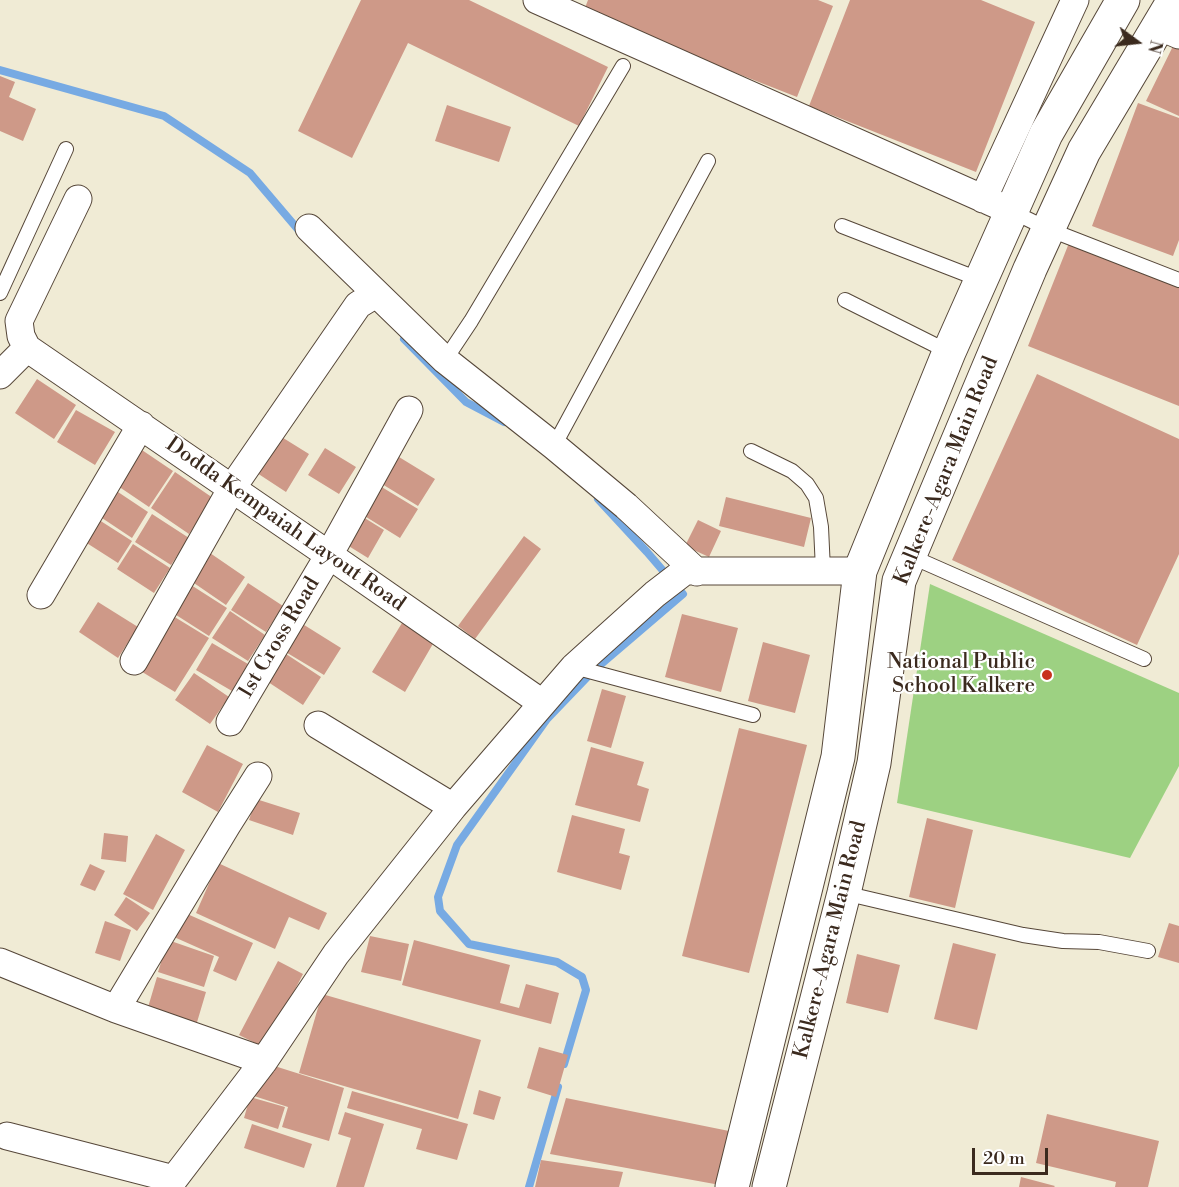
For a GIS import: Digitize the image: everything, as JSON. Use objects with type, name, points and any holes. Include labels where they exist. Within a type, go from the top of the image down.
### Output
[{"type":"street","points":[[537,0],[997,205],[1075,0]]},
{"type":"street","name":"Kalkere-Agara Main Road","points":[[732,1187],[838,757],[860,571],[949,352],[981,280],[997,205],[1046,134],[1111,4]]},
{"type":"street","name":"Kalkere-Agara Main Road","points":[[770,1187],[844,893],[874,763],[904,568],[1048,229],[1084,151],[1170,20]]},
{"type":"street","points":[[0,375],[27,348],[21,336],[19,321],[78,199]]},
{"type":"street","points":[[309,228],[368,298],[626,506],[683,576]]},
{"type":"street","points":[[134,661],[232,488],[368,298]]},
{"type":"street","name":"Dodda Kempaiah Layout Road","points":[[27,348],[542,703]]},
{"type":"street","name":"1st Cross Road","points":[[230,722],[329,555],[409,410]]},
{"type":"street","points":[[41,595],[141,425]]},
{"type":"street","points":[[7,1136],[169,1183],[264,1061],[336,954],[453,807],[542,703],[683,576],[904,568]]},
{"type":"street","points":[[318,725],[453,807]]},
{"type":"street","points":[[116,1009],[226,825],[258,776]]},
{"type":"street","points":[[0,962],[116,1009],[264,1061]]},
{"type":"lane","points":[[445,360],[471,321],[622,66]]},
{"type":"lane","points":[[0,293],[66,149]]},
{"type":"lane","points":[[554,446],[708,161]]},
{"type":"lane","points":[[997,205],[1048,229],[1179,280]]},
{"type":"lane","points":[[842,226],[981,280]]},
{"type":"lane","points":[[845,300],[949,352]]},
{"type":"lane","points":[[751,452],[792,471],[807,484],[816,498],[821,526],[823,570]]},
{"type":"lane","points":[[904,568],[1144,658]]},
{"type":"lane","points":[[580,668],[753,715]]},
{"type":"lane","points":[[844,893],[1023,935],[1063,941],[1099,942],[1148,951]]},
{"type":"green space","points":[[930,584],[1179,693],[1179,766],[1130,858],[897,803]]},
{"type":"building","points":[[361,0],[469,0],[608,67],[579,126],[408,43],[352,158],[298,131]]},
{"type":"building","points":[[588,0],[818,0],[833,6],[797,97],[583,13]]},
{"type":"building","points":[[850,0],[981,0],[1035,22],[976,172],[809,106]]},
{"type":"building","points":[[1175,42],[1179,44],[1179,116],[1146,101]]},
{"type":"building","points":[[0,76],[15,82],[9,97],[36,109],[23,141],[0,131]]},
{"type":"building","points":[[1138,103],[1179,118],[1179,240],[1173,256],[1092,226]]},
{"type":"building","points":[[447,105],[511,127],[499,162],[435,141]]},
{"type":"building","points":[[1069,243],[1179,287],[1179,406],[1028,346]]},
{"type":"building","points":[[1037,374],[1179,439],[1179,554],[1137,645],[952,560]]},
{"type":"building","points":[[37,379],[76,405],[54,439],[15,413]]},
{"type":"building","points":[[76,410],[115,432],[95,465],[57,442]]},
{"type":"building","points":[[280,436],[309,454],[286,492],[257,473]]},
{"type":"building","points":[[136,446],[173,471],[149,507],[112,482]]},
{"type":"building","points":[[325,448],[356,467],[339,494],[308,475]]},
{"type":"building","points":[[399,457],[435,479],[418,506],[382,484]]},
{"type":"building","points":[[175,472],[213,498],[189,534],[151,508]]},
{"type":"building","points":[[380,486],[418,509],[400,538],[363,515]]},
{"type":"building","points":[[112,488],[148,512],[132,538],[96,514]]},
{"type":"building","points":[[726,497],[811,518],[804,547],[719,526]]},
{"type":"building","points":[[152,514],[189,538],[171,565],[135,542]]},
{"type":"building","points":[[363,517],[384,530],[368,558],[347,545]]},
{"type":"building","points":[[96,518],[132,541],[118,563],[82,540]]},
{"type":"building","points":[[698,520],[721,531],[709,557],[685,546]]},
{"type":"building","points":[[524,536],[541,549],[475,639],[458,626]]},
{"type":"building","points":[[133,544],[170,568],[154,593],[117,569]]},
{"type":"building","points":[[210,553],[245,577],[226,605],[191,581]]},
{"type":"building","points":[[248,583],[283,606],[266,632],[231,610]]},
{"type":"building","points":[[191,585],[227,608],[209,636],[173,613]]},
{"type":"building","points":[[98,602],[138,627],[118,658],[79,632]]},
{"type":"building","points":[[230,611],[265,635],[248,661],[212,638]]},
{"type":"building","points":[[682,614],[738,628],[721,692],[665,677]]},
{"type":"building","points":[[173,616],[209,638],[175,692],[139,670]]},
{"type":"building","points":[[301,623],[341,648],[324,675],[284,651]]},
{"type":"building","points":[[402,623],[434,642],[405,692],[372,672]]},
{"type":"building","points":[[763,642],[810,655],[795,713],[748,701]]},
{"type":"building","points":[[212,643],[248,664],[232,691],[196,670]]},
{"type":"building","points":[[283,652],[321,677],[303,705],[265,680]]},
{"type":"building","points":[[194,673],[229,697],[210,724],[175,700]]},
{"type":"building","points":[[602,689],[626,696],[611,748],[587,741]]},
{"type":"building","points":[[739,728],[807,745],[749,973],[682,956]]},
{"type":"building","points":[[207,745],[243,764],[218,812],[182,792]]},
{"type":"building","points":[[591,747],[644,762],[637,785],[649,789],[640,822],[575,805]]},
{"type":"building","points":[[256,799],[300,813],[293,835],[249,820]]},
{"type":"building","points":[[572,815],[625,829],[619,853],[630,856],[621,890],[557,872]]},
{"type":"building","points":[[927,818],[973,830],[955,908],[909,897]]},
{"type":"building","points":[[104,833],[128,836],[126,862],[101,859]]},
{"type":"building","points":[[156,834],[185,850],[153,910],[123,894]]},
{"type":"building","points":[[218,863],[327,913],[319,930],[289,917],[275,949],[196,913]]},
{"type":"building","points":[[90,864],[105,871],[95,891],[80,885]]},
{"type":"building","points":[[126,897],[150,913],[137,931],[114,915]]},
{"type":"building","points":[[185,913],[253,943],[236,981],[213,971],[219,957],[174,937]]},
{"type":"building","points":[[105,921],[131,930],[120,961],[95,953]]},
{"type":"building","points":[[1169,923],[1179,926],[1179,963],[1158,957]]},
{"type":"building","points":[[370,936],[409,944],[401,981],[361,972]]},
{"type":"building","points":[[168,940],[214,956],[204,987],[158,972]]},
{"type":"building","points":[[414,940],[510,965],[500,1003],[519,1008],[526,984],[559,993],[551,1024],[402,985]]},
{"type":"building","points":[[953,943],[996,954],[977,1030],[934,1019]]},
{"type":"building","points":[[857,954],[900,965],[888,1013],[846,1003]]},
{"type":"building","points":[[278,961],[303,974],[265,1048],[239,1035]]},
{"type":"building","points":[[157,977],[206,992],[195,1029],[146,1014]]},
{"type":"building","points":[[322,994],[481,1040],[458,1119],[299,1073]]},
{"type":"building","points":[[539,1047],[568,1055],[556,1097],[527,1088]]},
{"type":"building","points":[[265,1063],[344,1088],[329,1141],[282,1127],[288,1107],[254,1096]]},
{"type":"building","points":[[479,1090],[501,1097],[494,1120],[473,1114]]},
{"type":"building","points":[[352,1091],[468,1124],[457,1160],[416,1149],[422,1129],[347,1108]]},
{"type":"building","points":[[250,1097],[285,1107],[278,1129],[244,1118]]},
{"type":"building","points":[[566,1098],[734,1132],[720,1185],[550,1154]]},
{"type":"building","points":[[345,1112],[384,1124],[364,1187],[336,1187],[351,1138],[338,1134]]},
{"type":"building","points":[[1047,1114],[1159,1141],[1148,1187],[1115,1187],[1116,1182],[1036,1163]]},
{"type":"building","points":[[252,1124],[312,1144],[304,1168],[244,1148]]},
{"type":"building","points":[[541,1160],[623,1172],[619,1187],[535,1187]]},
{"type":"building","points":[[1021,1177],[1055,1186],[1019,1187]]},
{"type":"waterway","points":[[0,70],[164,116],[250,173],[301,233]]},
{"type":"waterway","points":[[404,339],[466,402],[504,422]]},
{"type":"waterway","points":[[564,1064],[586,990],[582,977],[557,962],[469,944],[440,911],[438,897],[457,845],[547,719],[593,671],[683,594],[598,499]]},
{"type":"waterway","points":[[529,1187],[558,1087]]},
{"type":"place","name":"National Public School Kalkere","points":[[1047,675]]}]
